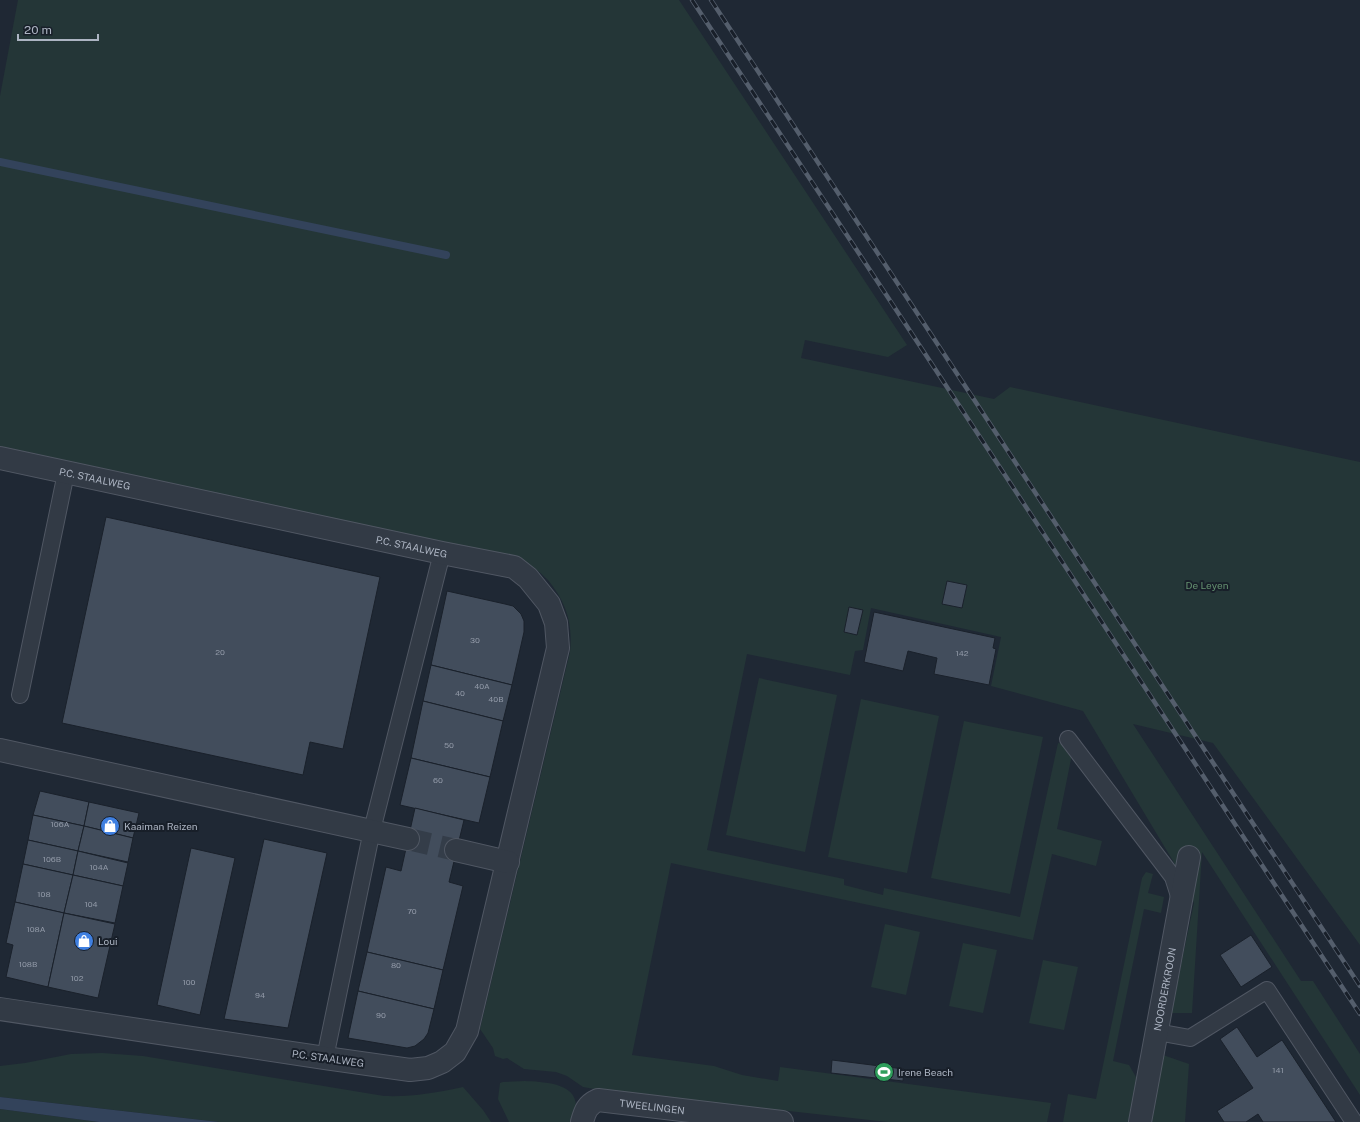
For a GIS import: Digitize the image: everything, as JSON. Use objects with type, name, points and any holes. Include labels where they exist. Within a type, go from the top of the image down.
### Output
[{"type":"street","name":"P.C. STAALWEG","points":[[0,458],[442,553],[514,567],[528,578],[549,604],[556,623],[558,648],[467,1031],[455,1052],[442,1062],[428,1068],[410,1070],[0,1009]]},
{"type":"street","points":[[0,750],[408,838]]},
{"type":"street","points":[[456,850],[508,862]]},
{"type":"street","name":"NOORDERKROON","points":[[1140,1122],[1189,857]]},
{"type":"street","name":"TWEELINGEN","points":[[582,1122],[585,1111],[591,1103],[598,1100],[782,1122]]},
{"type":"lane","points":[[20,695],[66,473]]},
{"type":"lane","points":[[325,1058],[372,830],[442,553]]},
{"type":"lane","points":[[1068,739],[1173,877],[1181,900]]},
{"type":"lane","points":[[1156,1032],[1190,1038],[1267,990],[1354,1122]]},
{"type":"green space","name":"De Leyen","points":[[18,0],[679,0],[907,345],[888,357],[805,340],[801,358],[994,399],[1010,387],[1360,462],[1360,945],[1213,743],[1133,724],[1301,981],[1313,981],[1360,1054],[1360,1095],[1202,852],[1192,1013],[1171,1013],[1194,903],[1173,861],[1083,711],[991,686],[1001,637],[871,608],[863,650],[855,651],[850,675],[747,654],[707,850],[844,879],[844,885],[883,895],[884,888],[1020,917],[1058,743],[1070,745],[1073,749],[1057,829],[1102,841],[1096,866],[1052,854],[1033,940],[671,863],[632,1055],[714,1066],[742,1075],[778,1081],[780,1067],[1051,1103],[1047,1122],[888,1122],[600,1090],[583,1087],[567,1076],[556,1072],[524,1069],[507,1058],[503,1059],[495,1056],[493,1048],[480,1029],[570,652],[571,641],[569,622],[564,605],[554,588],[543,575],[523,561],[512,557],[0,446],[0,96]]},
{"type":"green space","points":[[759,678],[837,695],[805,852],[726,835]]},
{"type":"green space","points":[[861,699],[939,716],[907,873],[828,857]]},
{"type":"green space","points":[[964,721],[1043,737],[1010,894],[931,878]]},
{"type":"green space","points":[[1146,872],[1153,874],[1148,893],[1164,897],[1161,913],[1144,909],[1113,1061],[1129,1065],[1140,1084],[1133,1122],[1063,1122],[1068,1094],[1096,1099],[1142,878]]},
{"type":"green space","points":[[885,924],[920,932],[906,995],[871,987]]},
{"type":"green space","points":[[963,943],[997,950],[983,1013],[949,1006]]},
{"type":"green space","points":[[1043,960],[1078,967],[1064,1030],[1029,1023]]},
{"type":"green space","points":[[102,1053],[143,1056],[384,1096],[424,1094],[463,1087],[483,1110],[491,1122],[219,1122],[0,1097],[0,1066],[25,1063],[71,1054]]},
{"type":"green space","points":[[1163,1055],[1189,1064],[1185,1122],[1150,1122]]},
{"type":"green space","points":[[525,1081],[557,1085],[565,1088],[571,1093],[575,1099],[576,1107],[572,1122],[509,1122],[498,1099],[500,1083]]},
{"type":"green space","points":[[0,1109],[99,1122],[0,1122]]},
{"type":"water","points":[[0,1097],[219,1122],[99,1122],[0,1109]]},
{"type":"building","points":[[106,517],[380,577],[343,749],[310,742],[303,775],[62,723]]},
{"type":"building","points":[[947,581],[967,585],[962,608],[942,604]]},
{"type":"building","points":[[447,591],[513,606],[521,614],[524,621],[524,632],[512,685],[431,665]]},
{"type":"building","points":[[849,607],[863,610],[857,635],[844,632]]},
{"type":"building","points":[[874,612],[995,638],[993,648],[996,649],[989,685],[934,674],[937,658],[908,651],[903,671],[864,662]]},
{"type":"building","points":[[431,665],[512,685],[503,721],[423,701]]},
{"type":"building","points":[[423,701],[503,721],[490,777],[411,758]]},
{"type":"building","points":[[411,758],[490,777],[479,823],[400,805]]},
{"type":"building","points":[[40,791],[89,802],[84,826],[33,815]]},
{"type":"building","points":[[89,802],[139,813],[133,838],[84,826]]},
{"type":"building","points":[[415,808],[464,820],[449,882],[463,886],[443,970],[367,952],[386,867],[401,871]]},
{"type":"building","points":[[33,815],[84,826],[78,851],[28,840]]},
{"type":"building","points":[[84,826],[133,838],[128,862],[78,851]]},
{"type":"building","points":[[264,839],[327,853],[288,1028],[224,1019]]},
{"type":"building","points":[[28,840],[78,851],[73,875],[23,864]]},
{"type":"building","points":[[191,848],[235,858],[200,1015],[157,1005]]},
{"type":"building","points":[[78,851],[128,863],[123,886],[73,875]]},
{"type":"building","points":[[23,864],[73,875],[64,913],[15,902]]},
{"type":"building","points":[[73,875],[123,886],[115,923],[64,913]]},
{"type":"building","points":[[15,902],[64,913],[48,987],[6,977],[13,945],[6,943]]},
{"type":"building","points":[[64,913],[115,924],[98,998],[48,987]]},
{"type":"building","points":[[1251,935],[1272,967],[1241,987],[1220,955]]},
{"type":"building","points":[[367,952],[443,970],[434,1009],[358,991]]},
{"type":"building","points":[[358,991],[434,1009],[428,1033],[424,1039],[415,1046],[407,1048],[348,1038]]},
{"type":"building","points":[[1237,1027],[1257,1057],[1282,1040],[1336,1122],[1263,1122],[1258,1114],[1246,1122],[1224,1122],[1217,1111],[1253,1088],[1220,1039]]},
{"type":"building","points":[[832,1060],[904,1069],[903,1081],[831,1073]]},
{"type":"waterway","points":[[0,162],[446,255]]},
{"type":"tunnel","points":[[408,839],[456,850]]},
{"type":"railway","points":[[692,0],[1360,1014]]},
{"type":"railway","points":[[711,0],[1360,986]]},
{"type":"place","name":"Kaaiman Reizen","points":[[110,826]]},
{"type":"place","name":"Loui","points":[[84,941]]},
{"type":"place","name":"Irene Beach","points":[[884,1072]]}]
